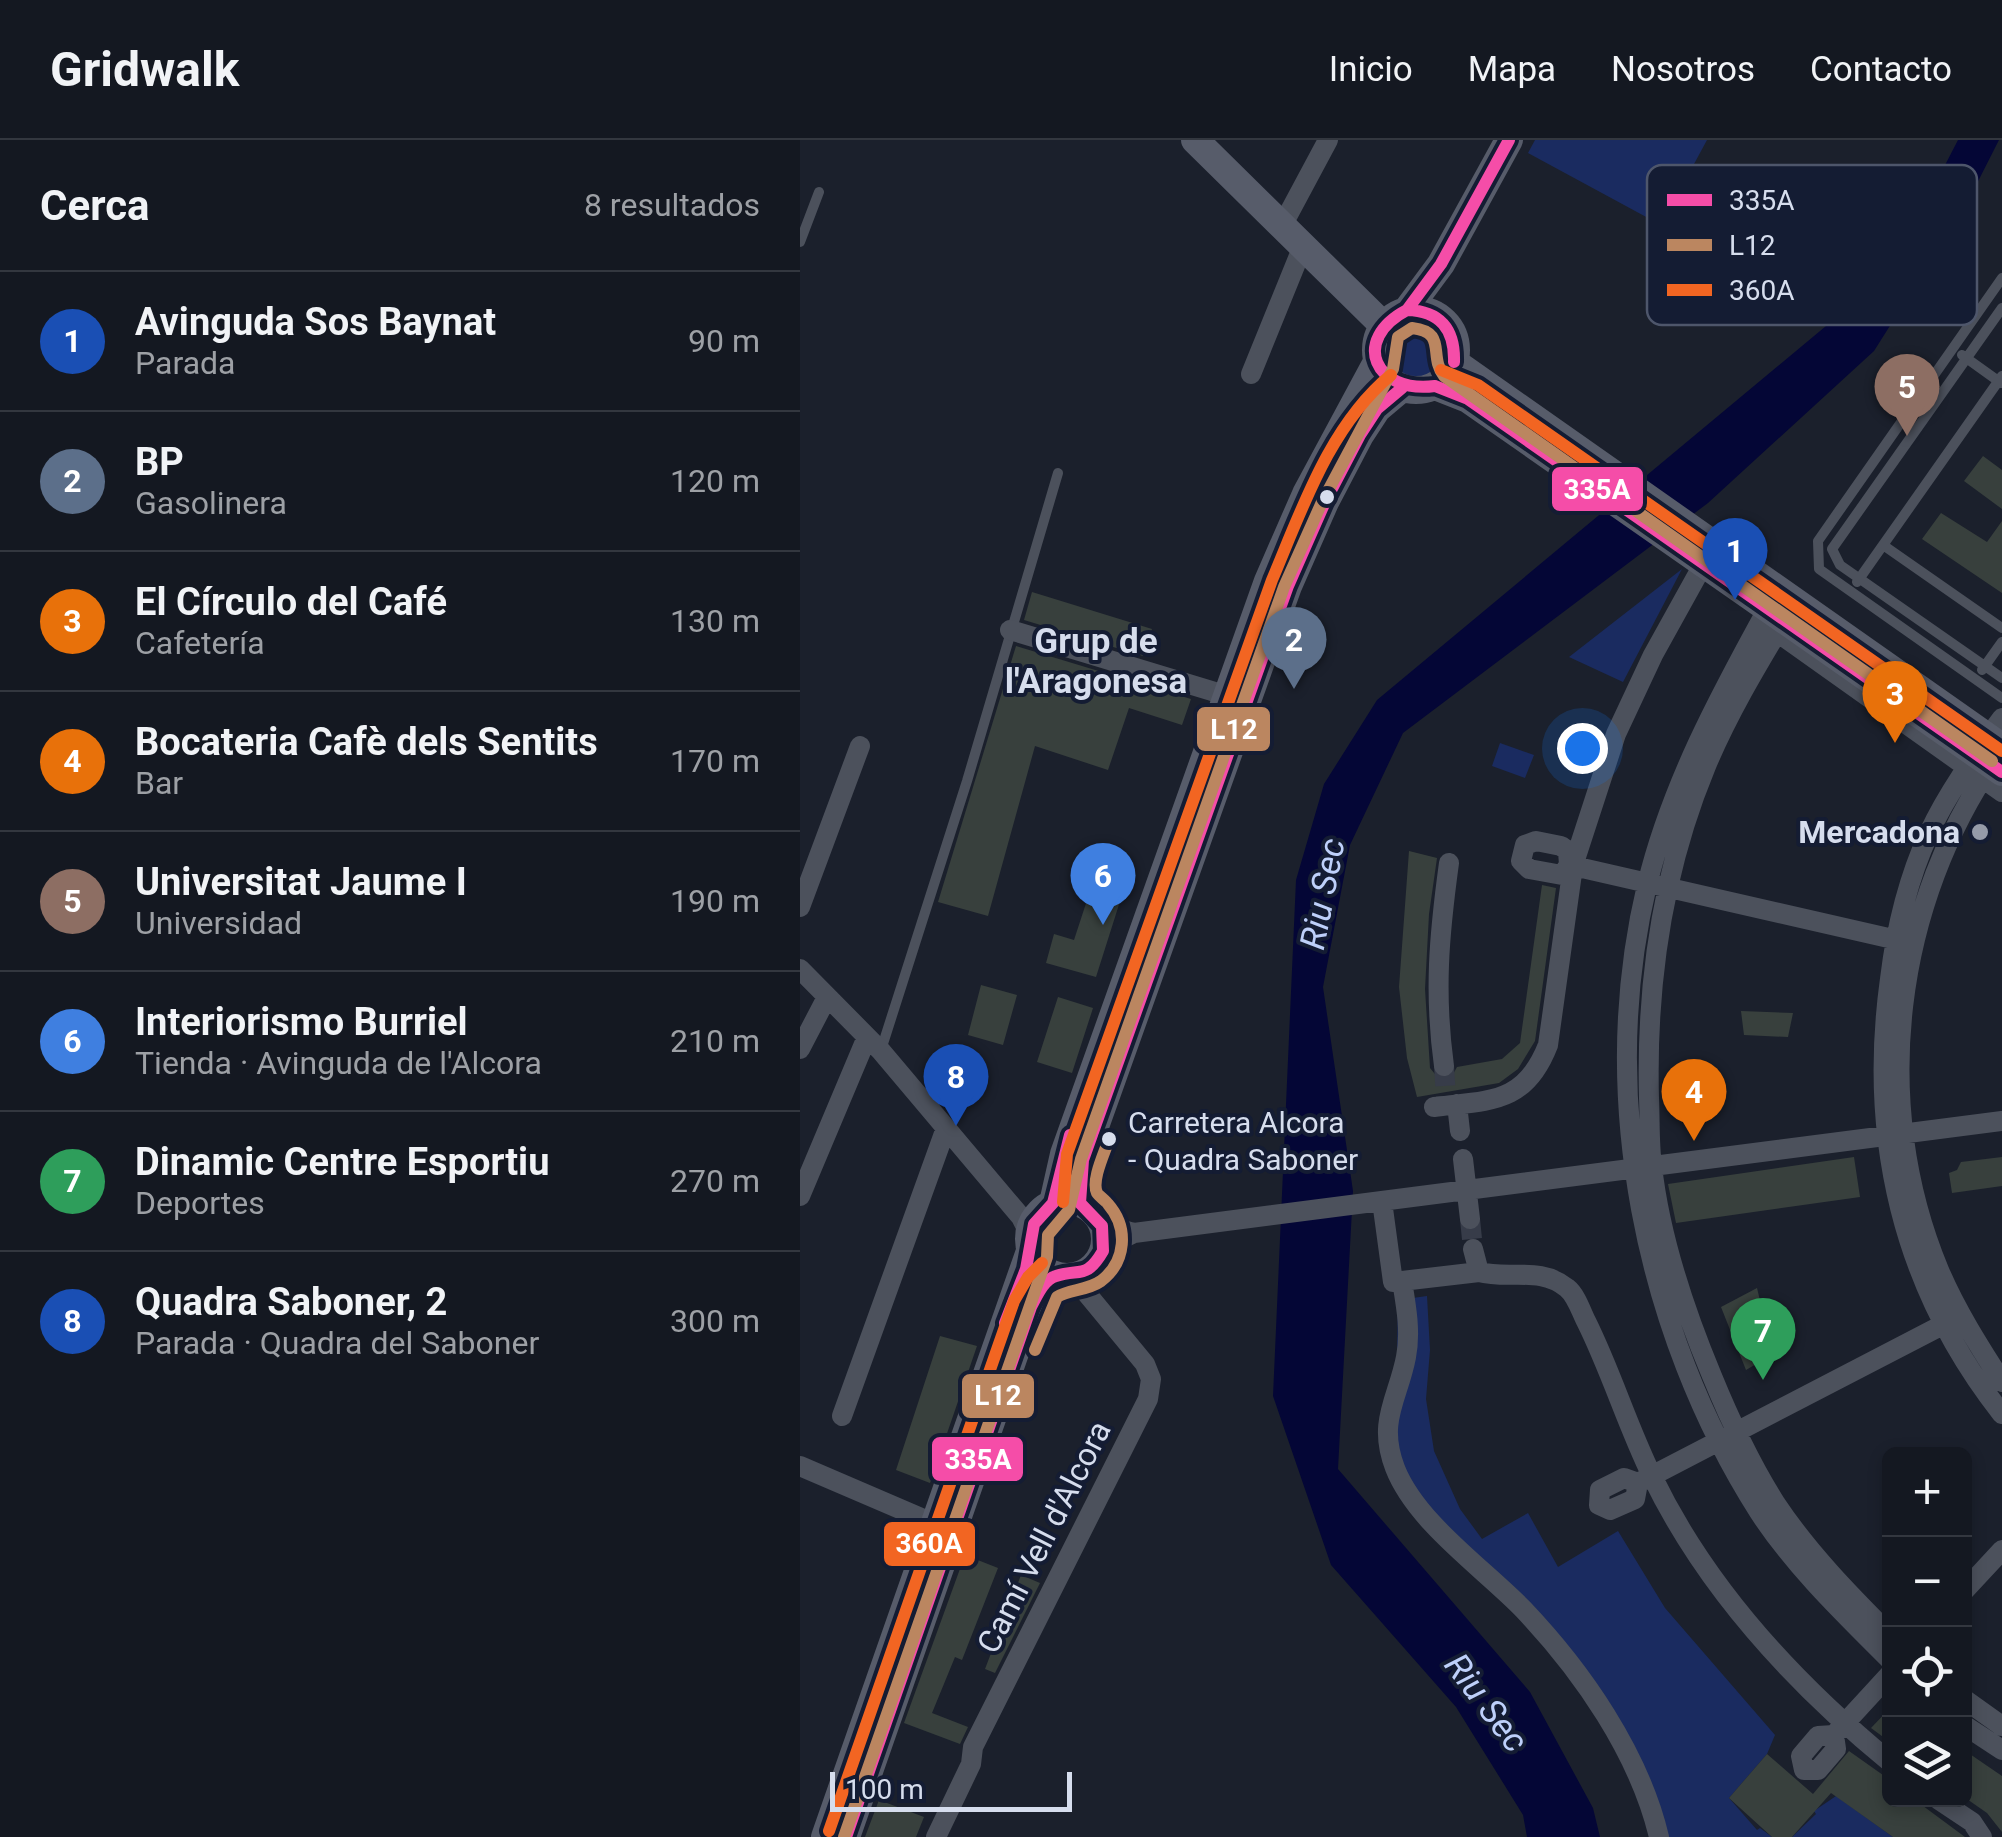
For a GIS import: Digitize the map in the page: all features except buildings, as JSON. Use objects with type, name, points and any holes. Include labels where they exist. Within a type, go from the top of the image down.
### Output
[{"type":"main road","points":[[1195,140],[1303,246],[1408,316],[1449,326],[1456,343],[1454,362],[1447,376],[1435,386],[1418,390],[1402,388],[1386,378],[1377,362],[1376,343],[1408,316],[1509,140]]},
{"type":"main road","points":[[825,1837],[1225,695],[1284,541],[1377,362]]},
{"type":"main road","points":[[1454,362],[1602,479],[1990,754]]},
{"type":"main road","points":[[1435,386],[1468,399],[1602,479]]},
{"type":"main road","points":[[1064,1277],[1040,1266],[1042,1220],[1083,1160],[1288,586],[1360,436],[1376,409],[1402,388]]},
{"type":"main road","points":[[1678,532],[1704,563],[1773,620],[1990,754]]},
{"type":"main road","points":[[846,1837],[1032,1307],[1042,1287],[1088,1272],[1099,1262],[1104,1236],[1094,1211],[1042,1220]]},
{"type":"street","points":[[1282,226],[1328,140]]},
{"type":"street","points":[[1251,374],[1303,246]]},
{"type":"street","points":[[1460,1131],[1446,1103],[1511,1094],[1537,1073],[1548,1045],[1571,865],[1621,724],[1653,655],[1704,563]]},
{"type":"street","points":[[1773,620],[1722,689],[1688,761],[1657,885],[1634,952],[1628,1026],[1658,1284],[1761,1514],[1814,1583],[1882,1652]]},
{"type":"street","points":[[1010,630],[1225,695]]},
{"type":"street","points":[[800,907],[860,746]]},
{"type":"street","points":[[1990,754],[2002,792]]},
{"type":"street","points":[[1990,754],[1930,831],[1910,881],[1894,1135],[1952,1321],[2002,1414]]},
{"type":"street","points":[[1444,1066],[1439,1028],[1438,949],[1449,863]]},
{"type":"street","points":[[1571,865],[1904,941]]},
{"type":"street","points":[[800,969],[874,1044],[946,1128],[1042,1220]]},
{"type":"street","points":[[800,1049],[828,997]]},
{"type":"street","points":[[800,1196],[874,1044]]},
{"type":"street","points":[[1104,1236],[2002,1121]]},
{"type":"street","points":[[842,1416],[946,1128]]},
{"type":"street","points":[[1463,1160],[1470,1219]]},
{"type":"street","points":[[1382,1200],[1408,1317],[1406,1357],[1390,1405],[1388,1436],[1394,1465],[1404,1487],[1425,1514],[1524,1610],[1598,1704],[1629,1759],[1659,1837]]},
{"type":"street","points":[[1473,1249],[1479,1272]]},
{"type":"street","points":[[1398,1281],[1479,1272],[1521,1272],[1547,1277],[1570,1289],[1595,1339],[1645,1480],[1742,1614],[1839,1730],[1882,1757]]},
{"type":"street","name":"Camí Vell d'Alcora","points":[[936,1837],[971,1764],[972,1746],[1148,1398],[1150,1379],[1144,1364],[1064,1277]]},
{"type":"street","points":[[1952,1321],[2002,1382]]},
{"type":"street","points":[[1645,1480],[1952,1321]]},
{"type":"street","points":[[1727,1437],[1829,1573],[1882,1627]]},
{"type":"street","points":[[800,1466],[935,1524]]},
{"type":"street","points":[[1972,1582],[2002,1550]]},
{"type":"street","points":[[1839,1730],[1882,1683]]},
{"type":"street","points":[[1972,1705],[2002,1726]]},
{"type":"street","points":[[1972,1730],[2002,1750]]},
{"type":"street","points":[[1949,1807],[1972,1822],[1982,1837]]},
{"type":"lane","points":[[800,242],[818,192]]},
{"type":"lane","points":[[1977,314],[2002,278]]},
{"type":"lane","points":[[2002,308],[1832,549],[1840,564],[2002,678]]},
{"type":"lane","points":[[1970,325],[1818,541],[1819,569],[2002,698]]},
{"type":"lane","points":[[1851,592],[2001,380],[1953,349]]},
{"type":"lane","points":[[874,1044],[962,800],[1058,474]]},
{"type":"lane","points":[[1883,545],[2002,628]]},
{"type":"lane","points":[[1976,680],[2002,642]]},
{"type":"shaded area","points":[[1535,140],[1707,140],[1693,165],[1647,165],[1647,217],[1528,153]]},
{"type":"shaded area","points":[[1416,319],[1438,328],[1447,350],[1438,372],[1416,381],[1394,372],[1385,350],[1394,328]]},
{"type":"shaded area","points":[[1682,569],[1623,682],[1569,657]]},
{"type":"shaded area","points":[[1500,743],[1534,755],[1525,778],[1492,766]]},
{"type":"shaded area","points":[[1427,1296],[1430,1350],[1426,1399],[1434,1451],[1460,1509],[1482,1539],[1528,1513],[1558,1567],[1618,1531],[1665,1608],[1775,1735],[1767,1754],[1729,1798],[1757,1830],[1760,1828],[1772,1837],[1651,1837],[1632,1784],[1575,1685],[1503,1594],[1388,1467],[1398,1300]]},
{"type":"shaded area","points":[[1836,1796],[1893,1837],[1792,1837],[1816,1814],[1814,1811]]},
{"type":"water","points":[[1958,140],[1999,140],[1977,183],[1977,165],[1945,165]]},
{"type":"water","name":"Riu Sec","points":[[1827,325],[1890,325],[1874,351],[1708,503],[1403,733],[1350,845],[1323,987],[1353,1191],[1338,1469],[1530,1692],[1593,1808],[1600,1837],[1527,1837],[1523,1815],[1456,1707],[1331,1565],[1273,1396],[1296,880],[1324,784],[1377,700]]},
{"type":"tunnel","points":[[1444,1066],[1446,1097]]},
{"type":"tunnel","points":[[1470,1219],[1473,1249]]},
{"type":"transit line","name":"335A","points":[[1407,310],[1441,264],[1509,140]]},
{"type":"transit line","name":"335A","points":[[1435,386],[1397,382],[1377,362],[1375,349],[1389,322],[1407,310],[1437,318],[1452,340],[1454,362]]},
{"type":"transit line","name":"L12","points":[[844,1837],[1047,1257],[1048,1235],[1069,1210],[1081,1159],[1284,587],[1322,502],[1393,369],[1398,337],[1412,328],[1430,334],[1444,376],[1992,761]]},
{"type":"transit line","name":"360A","points":[[1441,370],[1478,385],[2002,751]]},
{"type":"transit line","name":"360A","points":[[1063,1202],[1067,1154],[1272,580],[1334,443],[1370,395],[1391,375]]},
{"type":"transit line","name":"335A","points":[[1435,386],[1468,399],[2002,772]]},
{"type":"transit line","name":"335A","points":[[846,1837],[1031,1307],[1047,1281],[1087,1270],[1103,1251],[1102,1226],[1080,1203],[1083,1160],[1288,586],[1360,435],[1377,409],[1402,388]]},
{"type":"transit line","name":"335A","points":[[1005,1323],[1026,1269],[1034,1224],[1053,1203],[1070,1135]]},
{"type":"transit line","name":"L12","points":[[1035,1350],[1057,1297],[1101,1281],[1120,1255],[1119,1223],[1096,1187],[1109,1139]]},
{"type":"transit line","name":"360A","points":[[829,1831],[1014,1301],[1042,1263]]},
{"type":"place","name":"Universitat Jaume I","points":[[1907,436]]},
{"type":"place","name":"Avinguda Sos Baynat","points":[[1735,600]]},
{"type":"place","name":"BP","points":[[1294,689]]},
{"type":"place","name":"El Círculo del Café","points":[[1895,743]]},
{"type":"place","name":"Mercadona","points":[[1980,832]]},
{"type":"place","name":"Interiorismo Burriel","points":[[1103,925]]},
{"type":"place","name":"Quadra Saboner, 2","points":[[956,1126]]},
{"type":"place","name":"Carretera Alcora - Quadra Saboner","points":[[1109,1139]]},
{"type":"place","name":"Bocateria Cafè dels Sentits","points":[[1694,1141]]},
{"type":"place","name":"Dinamic Centre Esportiu","points":[[1763,1380]]},
{"type":"district","name":"Grup de l'Aragonesa","points":[[1096,661]]}]
